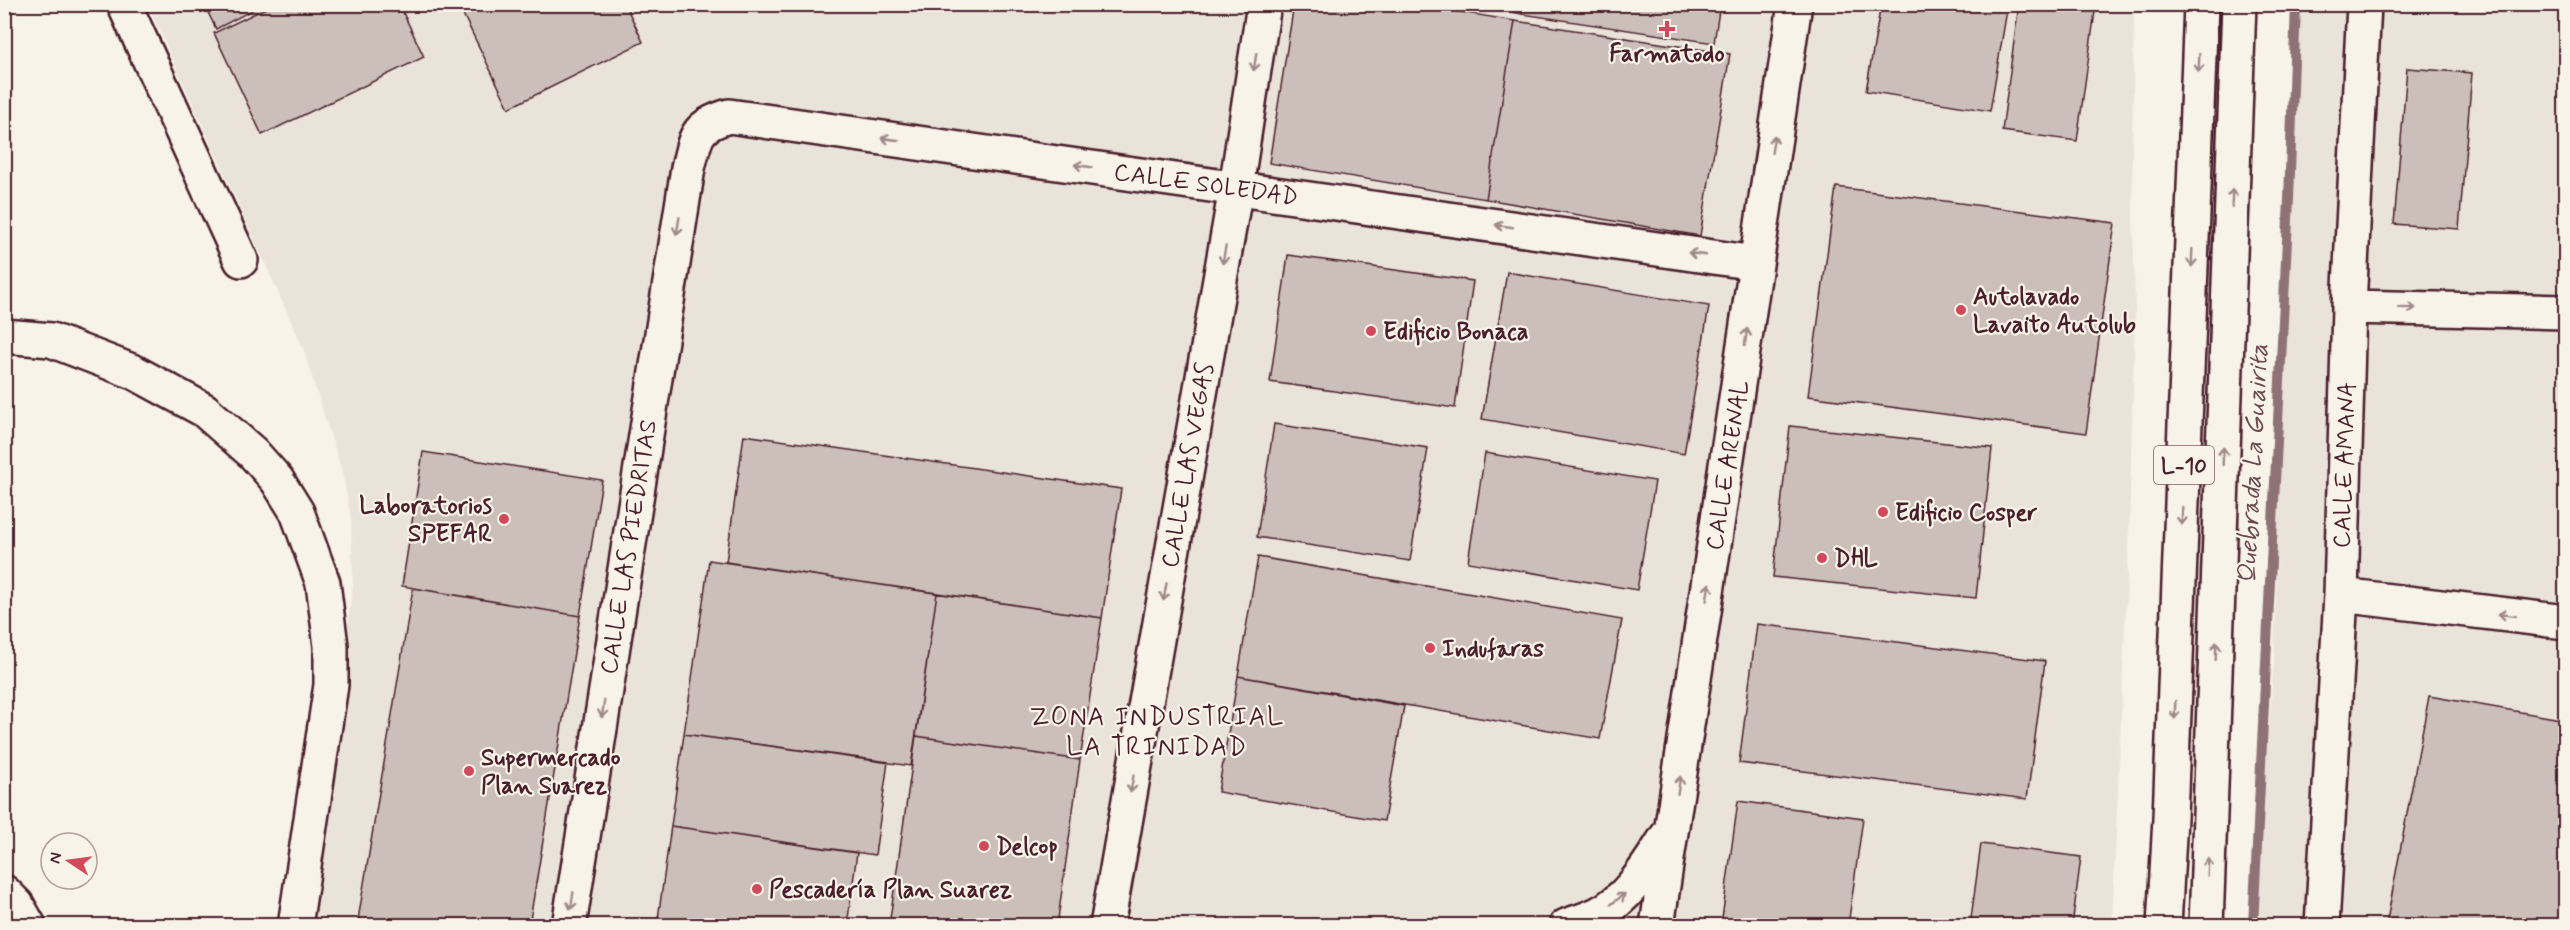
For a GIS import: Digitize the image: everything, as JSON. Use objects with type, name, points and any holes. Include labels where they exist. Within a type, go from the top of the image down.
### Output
[{"type":"street","points":[[124,4],[242,260]]},
{"type":"street","name":"CALLE LAS VEGAS","points":[[1107,926],[1236,188],[1264,4]]},
{"type":"street","name":"CALLE ARENAL","points":[[1658,926],[1795,4]]},
{"type":"street","name":"L-10","points":[[2164,926],[2201,4]]},
{"type":"street","name":"L-10","points":[[2206,926],[2239,4]]},
{"type":"street","name":"CALLE AMANA","points":[[2322,926],[2341,595],[2349,307],[2364,4]]},
{"type":"street","name":"CALLE SOLEDAD","points":[[688,168],[696,139],[708,122],[729,116],[1755,263]]},
{"type":"street","name":"CALLE LAS PIEDRITAS","points":[[569,926],[688,168]]},
{"type":"street","points":[[2349,307],[2565,312]]},
{"type":"street","points":[[4,336],[51,340],[134,372],[204,410],[253,453],[277,480],[297,512],[323,583],[331,656],[331,685],[295,926]]},
{"type":"street","points":[[2341,595],[2565,622]]},
{"type":"street","points":[[1566,926],[1599,914],[1627,892],[1648,866],[1673,825]]},
{"type":"street","points":[[4,892],[17,905],[29,926]]},
{"type":"shaded area","points":[[148,5],[2134,5],[2132,160],[2135,311],[2129,535],[2112,925],[310,925],[353,584],[351,518],[343,475],[302,345]]},
{"type":"shaded area","points":[[2293,5],[2565,5],[2565,925],[2253,926],[2274,661]]},
{"type":"building","points":[[204,4],[264,4],[216,29]]},
{"type":"building","points":[[274,4],[304,4],[305,7],[312,4],[399,4],[424,57],[262,135],[214,33]]},
{"type":"building","points":[[458,4],[625,4],[643,42],[509,108]]},
{"type":"building","points":[[1294,4],[1413,4],[1515,21],[1486,199],[1269,163]]},
{"type":"building","points":[[1477,4],[1524,4],[1522,14]]},
{"type":"building","name":"Farmatodo","points":[[1524,4],[1720,4],[1714,43],[1522,14]]},
{"type":"building","points":[[1881,4],[2008,4],[1990,111],[1866,91]]},
{"type":"building","points":[[2019,4],[2096,4],[2077,141],[2002,131]]},
{"type":"building","points":[[1515,21],[1730,54],[1700,236],[1486,199]]},
{"type":"building","points":[[2407,68],[2472,73],[2459,229],[2394,224]]},
{"type":"building","name":"Autolavado Lavaito Autolub","points":[[1836,187],[2115,223],[2086,433],[1808,396]]},
{"type":"building","name":"Edificio Bonaca","points":[[1288,255],[1473,281],[1455,408],[1270,382]]},
{"type":"building","points":[[1507,272],[1709,306],[1684,454],[1482,419]]},
{"type":"building","points":[[1274,424],[1428,448],[1410,561],[1257,537]]},
{"type":"building","name":"Edificio Cosper","points":[[1790,426],[1992,448],[1976,598],[1773,577]]},
{"type":"building","points":[[744,435],[1121,489],[1102,618],[726,562]]},
{"type":"building","name":"Laboratorios SPEFAR","points":[[423,452],[602,480],[580,616],[402,586]]},
{"type":"building","points":[[1485,453],[1655,481],[1637,590],[1468,562]]},
{"type":"building","name":"Indufaras","points":[[1258,557],[1622,620],[1600,739],[1238,676]]},
{"type":"building","points":[[709,560],[937,593],[911,766],[684,734]]},
{"type":"building","name":"Supermercado Plan Suarez","points":[[413,588],[580,616],[529,926],[357,926]]},
{"type":"building","points":[[937,593],[1102,618],[1080,760],[916,736]]},
{"type":"building","points":[[1757,624],[2045,661],[2027,799],[1739,763]]},
{"type":"building","points":[[1238,676],[1404,706],[1384,821],[1218,792]]},
{"type":"building","points":[[2429,696],[2566,720],[2566,926],[2386,926]]},
{"type":"building","points":[[684,734],[888,762],[875,855],[671,826]]},
{"type":"building","name":"Delcop","points":[[916,736],[1080,760],[1057,926],[889,926]]},
{"type":"building","points":[[1738,801],[1863,818],[1848,926],[1721,926]]},
{"type":"building","name":"Pescadería Plan Suarez","points":[[671,826],[857,853],[847,926],[657,926]]},
{"type":"building","points":[[1981,844],[2081,857],[2072,926],[1970,926]]},
{"type":"waterway","name":"Quebrada La Guairita","points":[[2253,926],[2289,199],[2296,4]]},
{"type":"place","name":"Farmatodo","points":[[1667,29]]},
{"type":"place","name":"Autolavado Lavaito Autolub","points":[[1961,310]]},
{"type":"place","name":"Edificio Bonaca","points":[[1371,331]]},
{"type":"place","name":"Edificio Cosper","points":[[1883,512]]},
{"type":"place","name":"Laboratorios SPEFAR","points":[[504,519]]},
{"type":"place","name":"DHL","points":[[1822,558]]},
{"type":"place","name":"Indufaras","points":[[1430,648]]},
{"type":"place","name":"Supermercado Plan Suarez","points":[[469,771]]},
{"type":"place","name":"Delcop","points":[[984,846]]},
{"type":"place","name":"Pescadería Plan Suarez","points":[[757,889]]},
{"type":"district","name":"ZONA INDUSTRIAL LA TRINIDAD","points":[[1157,731]]}]
